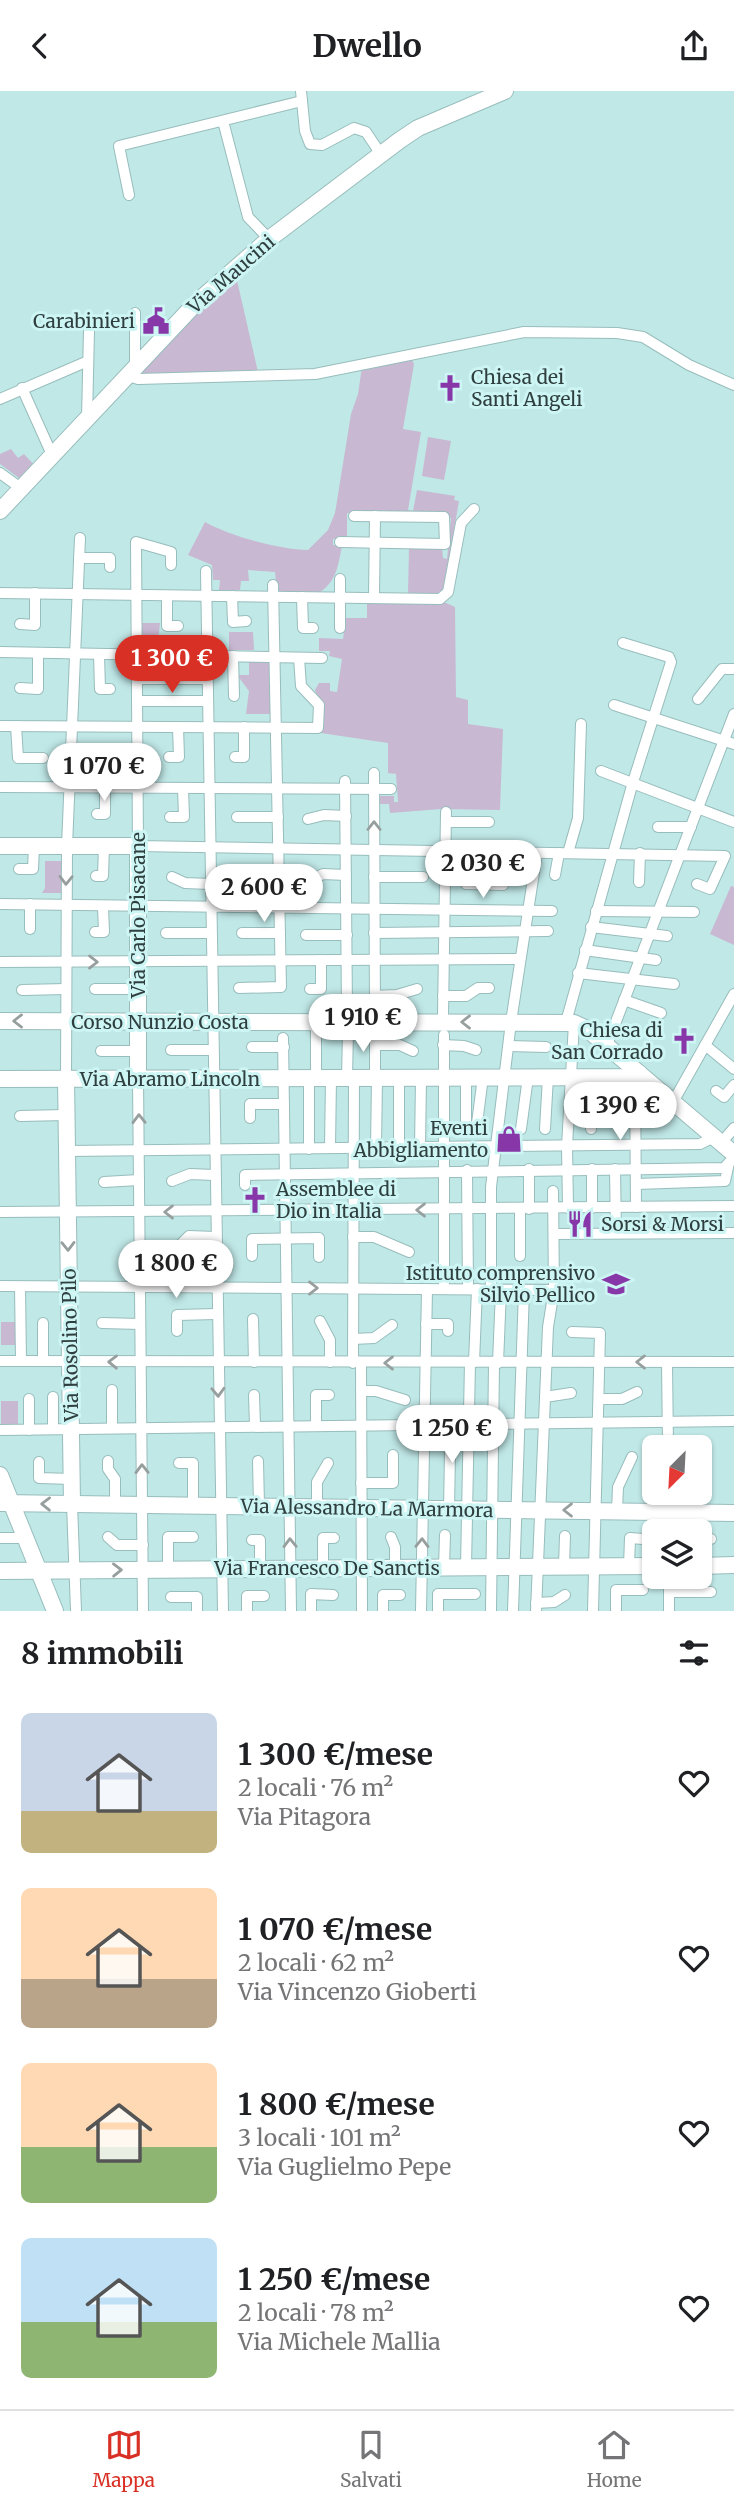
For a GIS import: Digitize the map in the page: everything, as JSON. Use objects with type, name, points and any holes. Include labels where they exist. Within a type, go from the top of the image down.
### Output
[{"type":"street","name":"Via Maucini","points":[[0,511],[196,303],[270,239],[380,153],[418,128],[505,91]]},
{"type":"street","points":[[129,195],[119,146],[223,121],[302,96],[305,131],[310,144],[322,145],[354,128],[366,132],[380,153]]},
{"type":"street","points":[[223,121],[248,217],[270,239]]},
{"type":"street","points":[[135,313],[130,370],[138,379],[307,375],[456,348],[514,333],[599,333],[643,337],[689,365],[734,385]]},
{"type":"street","points":[[87,418],[89,331]]},
{"type":"street","points":[[0,398],[88,361]]},
{"type":"street","points":[[22,389],[53,457]]},
{"type":"street","points":[[0,473],[22,489]]},
{"type":"street","points":[[0,593],[232,596],[273,591],[302,597],[440,599],[448,592],[461,523],[474,509]]},
{"type":"street","points":[[340,542],[445,544],[446,520],[440,516],[354,516]]},
{"type":"street","points":[[374,598],[375,516]]},
{"type":"street","points":[[66,1079],[65,905],[80,538]]},
{"type":"street","name":"Via Carlo Pisacane","points":[[138,1079],[136,542],[171,552],[171,565]]},
{"type":"street","points":[[79,558],[110,558],[110,567]]},
{"type":"street","points":[[206,571],[216,1314],[223,1611]]},
{"type":"street","points":[[340,579],[340,628]]},
{"type":"street","points":[[239,988],[281,987],[273,591]]},
{"type":"street","points":[[20,624],[35,625],[35,593]]},
{"type":"street","points":[[167,596],[167,626],[178,626]]},
{"type":"street","points":[[232,596],[233,622],[246,621]]},
{"type":"street","points":[[302,597],[303,628],[313,628]]},
{"type":"street","points":[[568,1208],[570,1022],[578,973],[671,662],[669,657],[622,643]]},
{"type":"street","points":[[0,652],[322,658]]},
{"type":"street","points":[[20,688],[38,689],[38,653]]},
{"type":"street","points":[[99,654],[100,689],[110,689]]},
{"type":"street","points":[[233,656],[234,696]]},
{"type":"street","points":[[0,726],[318,728],[319,705],[301,686],[299,657]]},
{"type":"street","points":[[698,699],[722,669],[734,669]]},
{"type":"street","points":[[137,679],[207,679]]},
{"type":"street","points":[[137,701],[207,701]]},
{"type":"street","points":[[614,705],[729,742]]},
{"type":"street","points":[[607,1045],[698,807],[729,742],[734,715]]},
{"type":"street","points":[[555,876],[578,818],[581,724]]},
{"type":"street","points":[[16,726],[18,758],[43,758]]},
{"type":"street","points":[[169,757],[179,757],[178,727]]},
{"type":"street","points":[[235,757],[244,757],[244,727]]},
{"type":"street","points":[[601,771],[734,822]]},
{"type":"street","points":[[374,773],[376,1148]]},
{"type":"street","points":[[0,787],[277,789],[346,785],[391,789]]},
{"type":"street","points":[[346,785],[347,1012]]},
{"type":"street","points":[[97,814],[105,814],[105,788]]},
{"type":"street","points":[[170,817],[184,817],[183,788]]},
{"type":"street","points":[[308,819],[324,815],[346,816]]},
{"type":"street","points":[[237,817],[278,817]]},
{"type":"street","points":[[443,1015],[446,817],[489,823]]},
{"type":"street","points":[[658,827],[691,827]]},
{"type":"street","points":[[0,846],[209,846],[725,856],[710,889],[697,884]]},
{"type":"street","points":[[19,869],[33,869],[34,846]]},
{"type":"street","points":[[96,876],[103,876],[104,846]]},
{"type":"street","points":[[467,851],[466,884],[503,885],[509,852]]},
{"type":"street","points":[[491,1611],[496,1363],[496,1289],[491,1209],[493,1170],[511,1022],[537,853]]},
{"type":"street","points":[[639,882],[640,853]]},
{"type":"street","points":[[309,881],[323,874],[346,875]]},
{"type":"street","points":[[172,877],[185,883],[210,884]]},
{"type":"street","points":[[374,877],[423,877]]},
{"type":"street","points":[[0,904],[552,911]]},
{"type":"street","points":[[30,904],[30,929]]},
{"type":"street","points":[[95,932],[104,932],[103,907]]},
{"type":"street","points":[[596,911],[694,912]]},
{"type":"street","points":[[592,927],[667,936]]},
{"type":"street","points":[[374,933],[548,931]]},
{"type":"street","points":[[166,933],[211,933]]},
{"type":"street","points":[[242,933],[280,933]]},
{"type":"street","points":[[306,935],[347,935]]},
{"type":"street","points":[[584,950],[656,960]]},
{"type":"street","points":[[0,962],[520,959]]},
{"type":"street","points":[[310,989],[321,989],[321,960]]},
{"type":"street","points":[[578,973],[674,984]]},
{"type":"street","points":[[443,996],[466,996],[478,988],[489,988]]},
{"type":"street","points":[[22,990],[66,989]]},
{"type":"street","points":[[95,989],[138,989]]},
{"type":"street","points":[[375,996],[397,995],[417,989]]},
{"type":"street","points":[[673,1102],[734,993]]},
{"type":"street","points":[[624,1000],[661,1013]]},
{"type":"street","name":"Corso Nunzio Costa","points":[[0,1021],[570,1022]]},
{"type":"street","points":[[570,1022],[587,1029],[607,1045],[637,1075],[673,1102],[726,1151],[725,1181],[636,1184]]},
{"type":"street","points":[[316,1029],[353,1148],[353,1339],[361,1391],[362,1611]]},
{"type":"street","points":[[309,1149],[348,1030]]},
{"type":"street","points":[[444,1289],[443,1040],[476,1051]]},
{"type":"street","points":[[252,1047],[283,1042],[291,1611]]},
{"type":"street","points":[[375,1045],[400,1045],[413,1051]]},
{"type":"street","points":[[705,1045],[734,1069]]},
{"type":"street","points":[[509,1046],[546,1047]]},
{"type":"street","points":[[172,1050],[213,1050]]},
{"type":"street","points":[[101,1051],[138,1051]]},
{"type":"street","points":[[636,1207],[637,1075]]},
{"type":"street","name":"Via Abramo Lincoln","points":[[0,1079],[637,1075]]},
{"type":"street","points":[[521,1129],[528,1077]]},
{"type":"street","points":[[545,1129],[548,1077]]},
{"type":"street","points":[[591,1129],[594,1077]]},
{"type":"street","points":[[330,1148],[332,1078]]},
{"type":"street","points":[[399,1148],[400,1078]]},
{"type":"street","points":[[420,1147],[421,1078]]},
{"type":"street","name":"Via Rosolino Pilo","points":[[66,1079],[73,1570],[76,1611]]},
{"type":"street","points":[[138,1079],[143,1611]]},
{"type":"street","points":[[716,1091],[724,1097],[734,1085]]},
{"type":"street","points":[[613,1110],[614,1097]]},
{"type":"street","points":[[250,1118],[250,1104],[284,1104]]},
{"type":"street","points":[[592,1110],[635,1110]]},
{"type":"street","points":[[20,1116],[66,1115]]},
{"type":"street","points":[[245,1185],[245,1175],[724,1168],[726,1151],[734,1128]]},
{"type":"street","points":[[67,1151],[700,1144],[726,1151]]},
{"type":"street","points":[[520,1256],[529,1169]]},
{"type":"street","points":[[592,1169],[592,1208]]},
{"type":"street","points":[[615,1169],[616,1233]]},
{"type":"street","points":[[466,1567],[468,1424],[472,1362],[467,1170]]},
{"type":"street","points":[[172,1181],[190,1174],[214,1175]]},
{"type":"street","points":[[104,1182],[139,1180]]},
{"type":"street","points":[[700,1182],[700,1206]]},
{"type":"street","points":[[553,1191],[554,1290],[545,1397],[536,1607],[554,1602],[565,1595]]},
{"type":"street","points":[[0,1212],[734,1206]]},
{"type":"street","points":[[554,1234],[734,1233]]},
{"type":"street","points":[[175,1250],[190,1236],[215,1237]]},
{"type":"street","points":[[353,1237],[374,1237],[409,1252]]},
{"type":"street","points":[[252,1256],[252,1239],[319,1238],[319,1257]]},
{"type":"street","points":[[0,1286],[554,1290]]},
{"type":"street","points":[[20,1287],[21,1361]]},
{"type":"street","points":[[421,1611],[427,1289]]},
{"type":"street","points":[[513,1611],[524,1290]]},
{"type":"street","points":[[177,1331],[177,1315],[216,1314]]},
{"type":"street","points":[[253,1319],[254,1362]]},
{"type":"street","points":[[320,1321],[330,1340],[330,1362]]},
{"type":"street","points":[[102,1323],[140,1324]]},
{"type":"street","points":[[43,1324],[43,1361]]},
{"type":"street","points":[[426,1324],[448,1324]]},
{"type":"street","points":[[353,1339],[374,1339],[392,1325]]},
{"type":"street","points":[[572,1332],[600,1333],[593,1611]]},
{"type":"street","points":[[0,1361],[732,1361]]},
{"type":"street","points":[[667,1362],[668,1435]]},
{"type":"street","points":[[112,1390],[112,1428]]},
{"type":"street","points":[[361,1391],[376,1391],[405,1400]]},
{"type":"street","points":[[599,1399],[622,1399],[636,1392]]},
{"type":"street","points":[[545,1397],[571,1393]]},
{"type":"street","points":[[254,1395],[255,1426]]},
{"type":"street","points":[[316,1425],[316,1395],[330,1395]]},
{"type":"street","points":[[53,1397],[53,1430]]},
{"type":"street","points":[[29,1399],[29,1430]]},
{"type":"street","points":[[0,1430],[734,1421]]},
{"type":"street","points":[[449,1509],[450,1453]]},
{"type":"street","points":[[361,1483],[393,1483],[393,1455]]},
{"type":"street","points":[[617,1510],[618,1487],[632,1457]]},
{"type":"street","points":[[107,1461],[108,1469],[115,1479],[116,1506]]},
{"type":"street","points":[[258,1461],[259,1506]]},
{"type":"street","points":[[39,1462],[39,1478],[72,1479]]},
{"type":"street","points":[[180,1463],[193,1463],[193,1506]]},
{"type":"street","points":[[317,1507],[317,1482],[328,1464]]},
{"type":"street","points":[[0,1475],[6,1503],[27,1538],[55,1611]]},
{"type":"street","name":"Via Alessandro La Marmora","points":[[6,1503],[734,1513]]},
{"type":"street","points":[[668,1505],[668,1519]]},
{"type":"street","points":[[444,1567],[445,1535]]},
{"type":"street","points":[[564,1566],[565,1536]]},
{"type":"street","points":[[108,1537],[117,1545],[143,1545]]},
{"type":"street","points":[[168,1570],[168,1537],[193,1537]]},
{"type":"street","points":[[391,1537],[395,1547],[395,1567]]},
{"type":"street","points":[[0,1538],[27,1538]]},
{"type":"street","points":[[323,1568],[323,1538],[334,1538]]},
{"type":"street","points":[[629,1566],[630,1538],[642,1539]]},
{"type":"street","points":[[252,1540],[260,1540],[260,1569]]},
{"type":"street","points":[[712,1566],[734,1565]]},
{"type":"street","name":"Via Francesco De Sanctis","points":[[0,1571],[642,1566]]},
{"type":"street","points":[[616,1611],[616,1590],[643,1590]]},
{"type":"street","points":[[669,1611],[669,1592],[711,1592]]},
{"type":"street","points":[[311,1611],[311,1594],[333,1595]]},
{"type":"street","points":[[438,1611],[438,1594],[475,1594]]},
{"type":"street","points":[[383,1611],[383,1595],[400,1595]]},
{"type":"street","points":[[247,1611],[247,1596],[264,1596]]},
{"type":"street","points":[[171,1597],[197,1597],[197,1611]]},
{"type":"shaded area","points":[[236,276],[258,372],[134,374]]},
{"type":"shaded area","points":[[412,360],[414,364],[403,429],[421,432],[408,510],[413,511],[417,490],[455,496],[454,500],[459,501],[443,593],[408,593],[409,548],[442,547],[443,558],[447,559],[451,518],[443,514],[347,513],[347,538],[333,539],[333,545],[342,546],[336,572],[326,588],[320,592],[277,592],[275,572],[248,570],[249,581],[241,581],[240,590],[219,590],[220,580],[213,580],[212,565],[188,555],[205,522],[255,541],[308,550],[328,530],[335,513],[351,414],[358,394],[362,367]]},
{"type":"shaded area","points":[[428,437],[451,441],[444,480],[422,476]]},
{"type":"shaded area","points":[[11,449],[18,458],[24,454],[37,468],[23,481],[0,464],[0,454]]},
{"type":"shaded area","points":[[367,602],[446,603],[455,607],[456,697],[468,700],[468,724],[503,729],[500,810],[441,809],[390,813],[389,804],[379,804],[380,796],[394,796],[394,802],[398,802],[396,774],[388,773],[388,743],[321,733],[324,714],[315,690],[319,683],[330,683],[330,691],[337,692],[342,659],[329,656],[330,651],[319,651],[319,638],[343,639],[346,618],[367,618]]},
{"type":"shaded area","points":[[142,623],[160,623],[157,651],[141,650]]},
{"type":"shaded area","points":[[229,632],[253,632],[254,650],[229,650]]},
{"type":"shaded area","points":[[249,661],[270,661],[270,714],[246,714],[249,691],[237,675],[249,675]]},
{"type":"shaded area","points":[[45,861],[61,861],[61,893],[42,893],[45,888]]},
{"type":"shaded area","points":[[731,886],[734,887],[734,945],[710,934]]},
{"type":"shaded area","points":[[1,1322],[18,1322],[18,1345],[1,1345]]},
{"type":"shaded area","points":[[1,1401],[18,1401],[18,1425],[1,1424]]},
{"type":"place","name":"Carabinieri","points":[[156,321]]},
{"type":"place","name":"Chiesa dei Santi Angeli","points":[[450,388]]},
{"type":"place","name":"Chiesa di San Corrado","points":[[684,1041]]},
{"type":"place","name":"Eventi Abbigliamento","points":[[509,1139]]},
{"type":"place","name":"Assemblee di Dio in Italia","points":[[255,1200]]},
{"type":"place","name":"Sorsi & Morsi","points":[[580,1224]]},
{"type":"place","name":"Istituto comprensivo Silvio Pellico","points":[[616,1284]]}]
